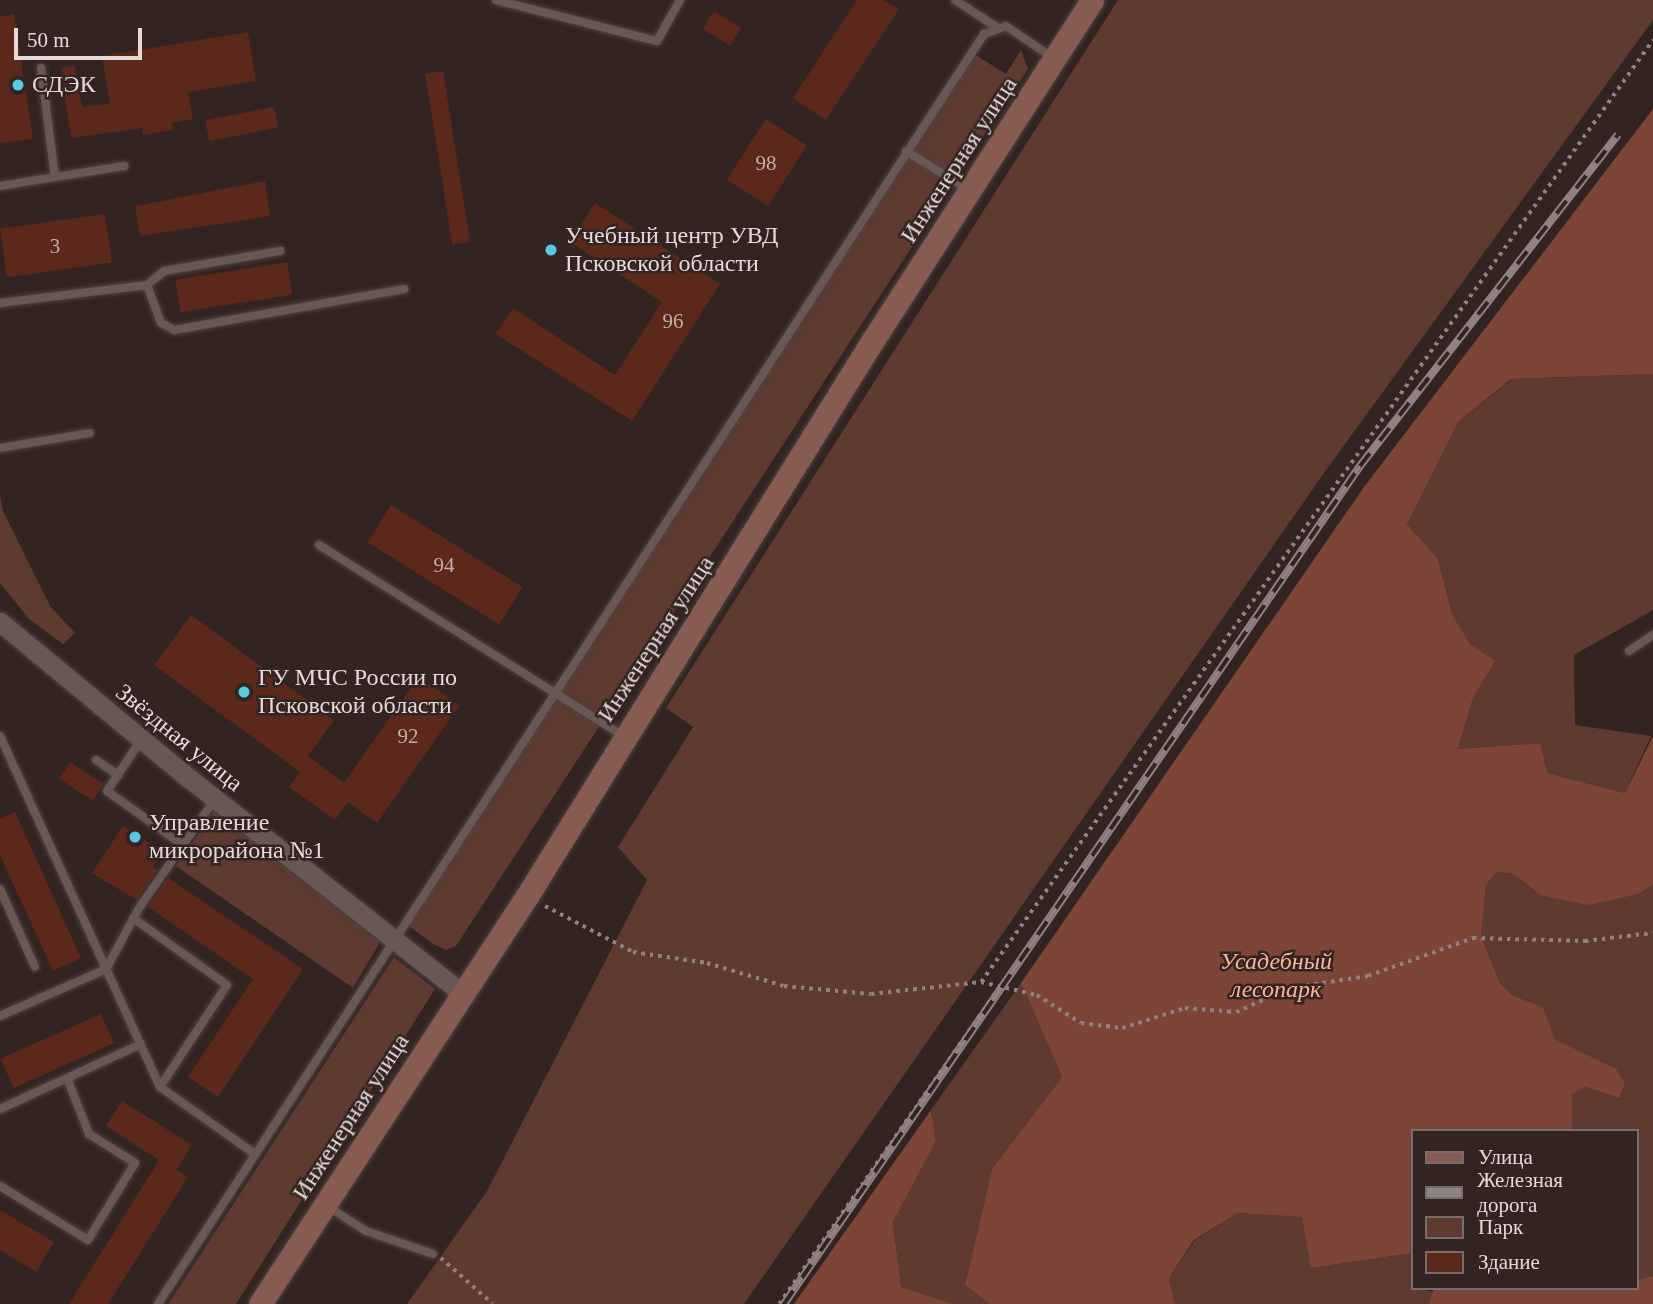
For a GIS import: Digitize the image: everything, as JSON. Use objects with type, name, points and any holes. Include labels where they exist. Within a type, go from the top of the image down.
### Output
[{"type":"main road","name":"Инженерная улица","points":[[260,1304],[527,897],[625,737],[1092,0]]},
{"type":"street","name":"Звёздная улица","points":[[0,622],[215,799],[462,993]]},
{"type":"lane","points":[[496,0],[657,41],[680,0]]},
{"type":"lane","points":[[955,0],[995,26],[1006,26],[1055,60]]},
{"type":"lane","points":[[158,1304],[906,152],[984,34],[995,26]]},
{"type":"lane","points":[[41,68],[55,177]]},
{"type":"lane","points":[[906,152],[969,191]]},
{"type":"lane","points":[[0,186],[124,166]]},
{"type":"lane","points":[[0,303],[147,285],[164,271],[280,251]]},
{"type":"lane","points":[[147,285],[161,323],[174,330],[404,289]]},
{"type":"lane","points":[[0,448],[90,433]]},
{"type":"lane","points":[[319,545],[625,737]]},
{"type":"lane","points":[[1629,650],[1653,635]]},
{"type":"lane","points":[[0,736],[160,1087],[256,1154]]},
{"type":"lane","points":[[141,739],[107,791],[183,845]]},
{"type":"lane","points":[[96,761],[118,775]]},
{"type":"lane","points":[[0,1016],[106,968],[133,918],[215,799]]},
{"type":"lane","points":[[0,889],[35,967]]},
{"type":"lane","points":[[133,918],[228,985],[160,1087]]},
{"type":"lane","points":[[0,1109],[141,1044]]},
{"type":"lane","points":[[0,1186],[88,1240],[135,1163],[89,1134],[68,1078]]},
{"type":"lane","points":[[325,1205],[366,1231],[433,1254]]},
{"type":"path","points":[[981,982],[1653,40]]},
{"type":"path","points":[[527,897],[633,952],[707,964],[783,986],[871,994],[981,982],[1037,995],[1081,1023],[1122,1028],[1185,1008],[1236,1012],[1289,988],[1368,976],[1473,938],[1584,941],[1653,933]]},
{"type":"path","points":[[779,1304],[999,986]]},
{"type":"path","points":[[433,1254],[452,1264],[493,1304]]},
{"type":"green space","points":[[1118,0],[1653,0],[1653,20],[1324,473],[744,1304],[407,1304],[487,1191],[647,880],[618,847],[693,727],[666,708]]},
{"type":"green space","points":[[1021,50],[1028,69],[456,946],[446,950],[433,944],[405,923],[974,54],[1006,74]]},
{"type":"green space","name":"Усадебный лесопарк","points":[[1653,109],[1653,374],[1511,379],[1458,422],[1407,524],[1438,559],[1452,614],[1470,644],[1495,661],[1473,698],[1458,749],[1541,743],[1547,773],[1625,793],[1653,736],[1653,885],[1638,894],[1589,905],[1540,895],[1514,874],[1497,872],[1486,885],[1481,936],[1500,983],[1512,995],[1543,1007],[1555,1039],[1616,1069],[1625,1083],[1619,1098],[1586,1087],[1572,1094],[1572,1129],[1412,1129],[1412,1253],[1311,1268],[1302,1217],[1238,1213],[1194,1240],[1169,1278],[1175,1304],[989,1304],[965,1285],[992,1169],[1062,1077],[1021,983],[1364,487]]},
{"type":"green space","points":[[1653,374],[1653,610],[1574,655],[1575,725],[1651,736],[1625,793],[1547,773],[1541,743],[1458,749],[1473,698],[1494,661],[1470,644],[1452,614],[1438,559],[1407,524],[1458,422],[1512,379]]},
{"type":"green space","points":[[0,495],[3,511],[50,606],[75,633],[63,644],[29,619],[0,583]]},
{"type":"green space","points":[[214,811],[380,942],[353,988],[176,866]]},
{"type":"green space","points":[[1497,872],[1514,874],[1540,895],[1638,894],[1653,885],[1653,1276],[1639,1280],[1639,1129],[1572,1129],[1571,1094],[1586,1087],[1619,1098],[1615,1069],[1555,1039],[1543,1007],[1512,995],[1500,983],[1481,936],[1486,885]]},
{"type":"green space","points":[[394,957],[435,989],[236,1304],[168,1304]]},
{"type":"green space","points":[[1021,983],[1062,1077],[992,1169],[965,1285],[989,1304],[954,1304],[901,1287],[893,1222],[936,1141],[931,1110]]},
{"type":"green space","points":[[931,1110],[936,1141],[893,1222],[901,1287],[954,1304],[794,1304]]},
{"type":"green space","points":[[1238,1213],[1303,1217],[1311,1268],[1412,1253],[1412,1290],[1435,1292],[1429,1304],[1175,1304],[1169,1278],[1195,1240]]},
{"type":"green space","points":[[1653,1276],[1653,1304],[1429,1304],[1433,1290],[1639,1290],[1639,1280]]},
{"type":"building","points":[[857,0],[884,0],[899,9],[826,120],[793,98]]},
{"type":"building","points":[[714,11],[741,28],[730,46],[703,29]]},
{"type":"building","points":[[14,14],[33,139],[0,143],[0,17]]},
{"type":"building","points":[[248,32],[256,81],[188,92],[193,119],[172,123],[173,130],[143,135],[142,128],[71,138],[61,68],[75,66],[82,107],[110,103],[102,56]]},
{"type":"building","points":[[443,71],[470,242],[452,245],[425,74]]},
{"type":"building","points":[[274,107],[278,128],[209,141],[205,120]]},
{"type":"building","points":[[766,119],[807,146],[768,206],[727,179]]},
{"type":"building","points":[[265,181],[270,216],[140,236],[135,206]]},
{"type":"building","points":[[595,203],[720,284],[632,421],[496,334],[513,308],[615,375],[662,302],[570,242]]},
{"type":"building","points":[[105,214],[112,263],[7,277],[0,229]]},
{"type":"building","points":[[287,262],[292,295],[181,312],[175,280]]},
{"type":"building","points":[[391,505],[522,587],[499,624],[368,542]]},
{"type":"building","name":"ГУ МЧС России по Псковской области","points":[[191,615],[334,720],[308,756],[344,783],[419,676],[459,706],[377,823],[348,802],[335,820],[289,787],[300,772],[154,665]]},
{"type":"building","points":[[70,762],[104,784],[93,801],[59,779]]},
{"type":"building","points":[[15,812],[81,958],[53,971],[0,855],[0,819]]},
{"type":"building","points":[[123,826],[163,852],[153,867],[157,870],[137,900],[92,873]]},
{"type":"building","points":[[168,878],[303,969],[218,1097],[188,1077],[253,979],[148,907]]},
{"type":"building","points":[[101,1014],[114,1043],[14,1088],[1,1059]]},
{"type":"building","points":[[122,1101],[192,1145],[176,1170],[188,1177],[108,1304],[69,1304],[159,1160],[106,1126]]},
{"type":"building","points":[[0,1210],[54,1242],[36,1272],[0,1250]]},
{"type":"railway","points":[[784,1304],[1360,466],[1618,135]]},
{"type":"place","name":"СДЭК","points":[[18,85]]},
{"type":"place","name":"Учебный центр УВД Псковской области","points":[[551,250]]},
{"type":"place","name":"ГУ МЧС России по Псковской области","points":[[244,692]]},
{"type":"place","name":"Управление микрорайона №1","points":[[135,837]]}]
